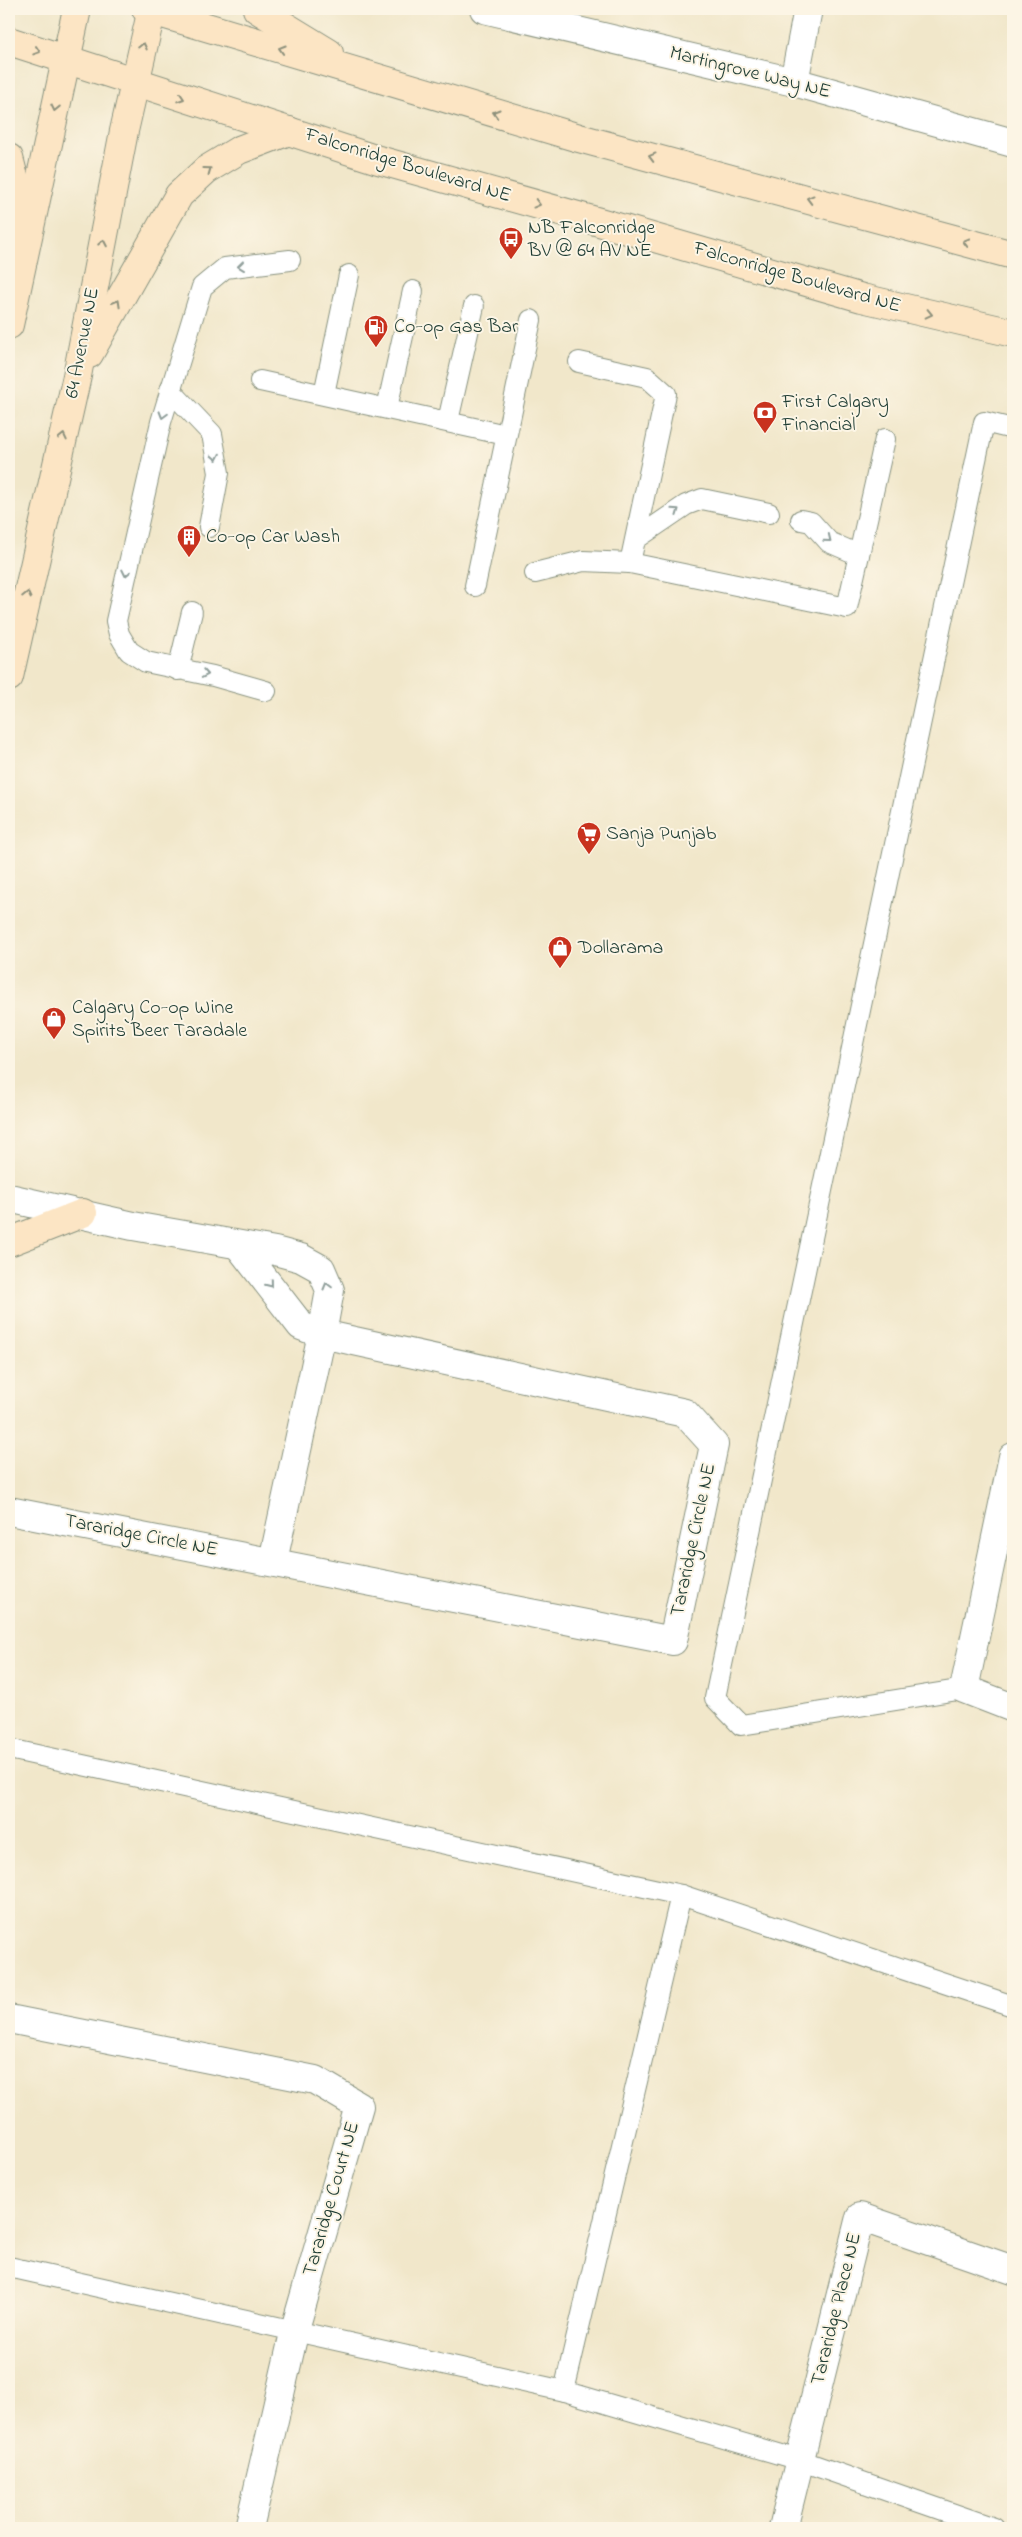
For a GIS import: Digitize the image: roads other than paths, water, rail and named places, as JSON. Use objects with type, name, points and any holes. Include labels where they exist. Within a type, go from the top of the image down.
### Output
[{"type":"main road","points":[[9,325],[77,9]]},
{"type":"main road","points":[[150,9],[579,138],[1013,254]]},
{"type":"main road","name":"64 Avenue NE","points":[[9,677],[77,376],[150,9]]},
{"type":"main road","points":[[257,9],[362,74]]},
{"type":"main road","name":"Falconridge Boulevard NE","points":[[9,41],[375,160],[617,226],[862,298],[1013,333]]},
{"type":"main road","points":[[77,376],[179,195],[206,170],[240,150],[289,131]]},
{"type":"main road","points":[[9,158],[29,234]]},
{"type":"main road","points":[[9,1242],[83,1213]]},
{"type":"street","points":[[794,82],[808,9]]},
{"type":"street","name":"Martingrove Way NE","points":[[496,11],[794,82],[1013,143]]},
{"type":"street","points":[[9,1198],[83,1213],[133,1226],[275,1251],[301,1258],[321,1269],[330,1290],[273,1561]]},
{"type":"street","name":"Tararidge Circle NE","points":[[9,1511],[273,1561],[672,1641],[714,1445],[685,1413],[322,1334],[301,1326],[239,1246]]},
{"type":"street","points":[[1013,1457],[964,1689],[1013,1708]]},
{"type":"street","name":"Tararidge Court NE","points":[[9,2019],[315,2080],[359,2106],[295,2329],[249,2528]]},
{"type":"street","name":"Tararidge Place NE","points":[[783,2528],[860,2217],[1013,2270]]},
{"type":"lane","points":[[266,691],[212,676],[146,662],[129,651],[119,634],[116,621],[159,431],[202,287],[225,268],[290,260]]},
{"type":"lane","points":[[324,394],[349,275]]},
{"type":"lane","points":[[387,408],[413,291]]},
{"type":"lane","points":[[448,421],[474,306]]},
{"type":"lane","points":[[475,586],[531,320]]},
{"type":"lane","points":[[579,362],[647,377],[666,394],[630,563]]},
{"type":"lane","points":[[260,381],[506,435]]},
{"type":"lane","points":[[170,390],[212,434],[219,474],[208,527]]},
{"type":"lane","points":[[964,1689],[741,1725],[715,1698],[984,422],[1013,429]]},
{"type":"lane","points":[[535,573],[583,561],[630,563],[847,608],[885,438]]},
{"type":"lane","points":[[636,539],[686,505],[702,499],[769,513]]},
{"type":"lane","points":[[801,520],[811,522],[829,542],[860,554]]},
{"type":"lane","points":[[178,670],[192,612]]},
{"type":"lane","points":[[9,1749],[681,1895],[1013,2006]]},
{"type":"lane","points":[[564,2392],[681,1895]]},
{"type":"lane","points":[[9,2267],[295,2329],[564,2392],[799,2460],[994,2528]]},
{"type":"place","name":"NB Falconridge BV @ 64 AV NE","points":[[511,260]]},
{"type":"place","name":"Co-op Gas Bar","points":[[376,348]]},
{"type":"place","name":"First Calgary Financial","points":[[765,434]]},
{"type":"place","name":"Co-op Car Wash","points":[[189,558]]},
{"type":"place","name":"Sanja Punjab","points":[[589,855]]},
{"type":"place","name":"Dollarama","points":[[560,969]]},
{"type":"place","name":"Calgary Co-op Wine Spirits Beer Taradale","points":[[54,1040]]}]
